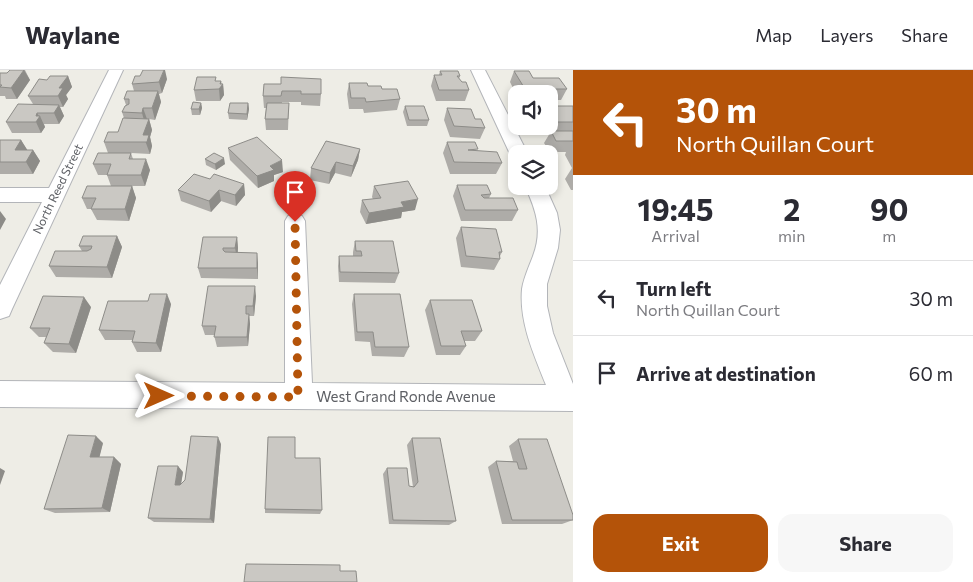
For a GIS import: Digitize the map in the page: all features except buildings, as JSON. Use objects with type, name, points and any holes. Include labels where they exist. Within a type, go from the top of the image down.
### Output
[{"type":"street","name":"North Reed Street","points":[[0,309],[116,70]]},
{"type":"street","points":[[478,70],[515,145]]},
{"type":"street","points":[[0,195],[55,195]]},
{"type":"street","points":[[539,195],[549,219],[551,232],[549,244],[534,289],[535,313],[542,338],[569,398]]},
{"type":"street","points":[[295,222],[298,397]]},
{"type":"street","name":"West Grand Ronde Avenue","points":[[0,394],[569,398]]},
{"type":"route","points":[[159,396],[298,397],[295,222]]}]
